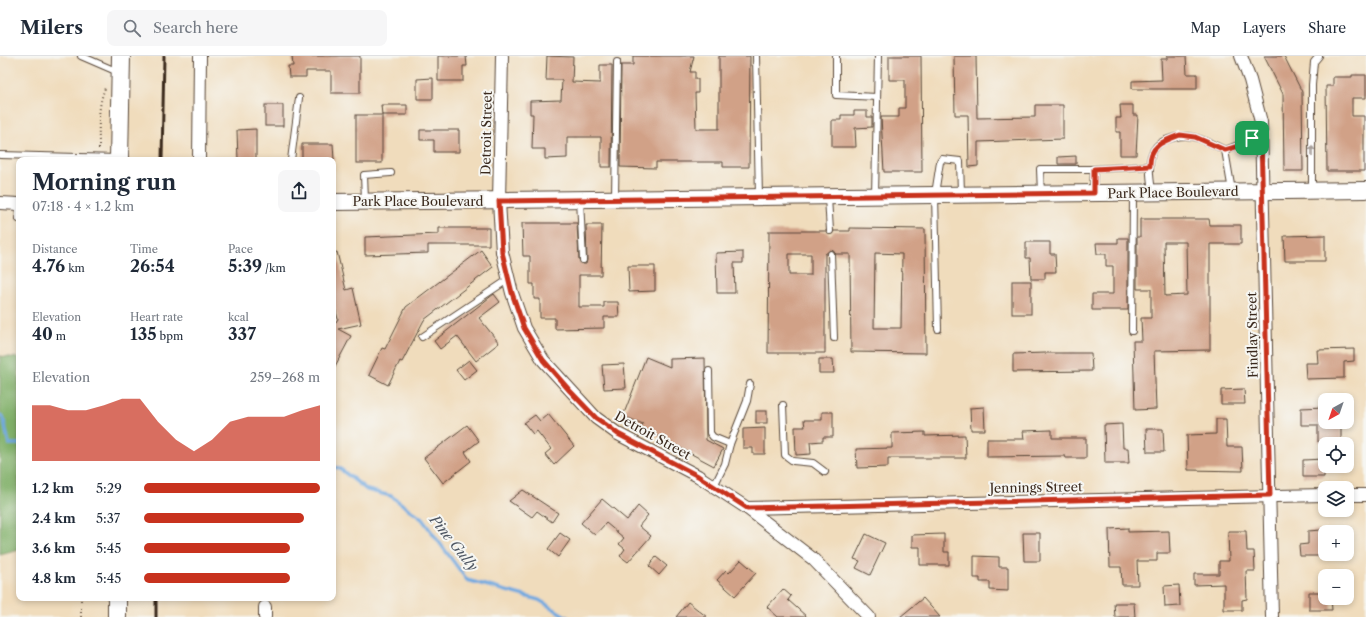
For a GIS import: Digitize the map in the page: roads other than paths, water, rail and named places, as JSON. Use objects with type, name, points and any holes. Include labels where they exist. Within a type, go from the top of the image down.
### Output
[{"type":"main road","points":[[119,157],[122,56]]},
{"type":"main road","points":[[117,601],[117,617]]},
{"type":"street","points":[[199,157],[200,56]]},
{"type":"street","name":"Detroit Street","points":[[502,56],[499,201],[502,252],[524,328],[543,360],[596,418],[618,434],[714,486],[747,508],[813,559],[869,617]]},
{"type":"street","name":"Findlay Street","points":[[1241,56],[1250,80],[1261,122],[1264,191],[1272,617]]},
{"type":"street","name":"Park Place Boulevard","points":[[336,202],[1366,190]]},
{"type":"street","points":[[0,203],[16,204]]},
{"type":"street","name":"Jennings Street","points":[[747,508],[1318,495]]},
{"type":"street","points":[[1354,495],[1366,495]]},
{"type":"lane","points":[[81,56],[121,74]]},
{"type":"lane","points":[[756,56],[759,197]]},
{"type":"lane","points":[[836,56],[836,95],[877,97]]},
{"type":"lane","points":[[875,195],[878,56]]},
{"type":"lane","points":[[1312,190],[1312,85],[1314,62],[1319,56]]},
{"type":"lane","points":[[615,199],[617,62]]},
{"type":"lane","points":[[291,157],[299,98]]},
{"type":"lane","points":[[1152,192],[1150,166],[1153,152],[1158,144],[1180,135],[1195,137],[1225,150],[1239,146],[1252,138],[1261,137]]},
{"type":"lane","points":[[1225,150],[1232,191]]},
{"type":"lane","points":[[0,155],[60,157]]},
{"type":"lane","points":[[938,329],[935,194],[940,162],[942,160],[960,161],[961,194]]},
{"type":"lane","points":[[1041,193],[1040,169],[1094,169],[1150,166]]},
{"type":"lane","points":[[1094,169],[1094,193]]},
{"type":"lane","points":[[365,202],[364,175],[391,173]]},
{"type":"lane","points":[[1132,331],[1133,192]]},
{"type":"lane","points":[[828,196],[830,231]]},
{"type":"lane","points":[[580,200],[583,260]]},
{"type":"lane","points":[[831,254],[834,338]]},
{"type":"lane","points":[[422,337],[509,279]]},
{"type":"lane","points":[[709,371],[710,433],[713,437],[730,444]]},
{"type":"lane","points":[[714,486],[725,464],[730,444],[747,401],[750,384]]},
{"type":"lane","points":[[783,405],[785,455],[793,461],[812,463],[825,472]]},
{"type":"waterway","name":"Pine Gully","points":[[0,415],[3,417],[9,444],[16,444]]},
{"type":"waterway","name":"Pine Gully","points":[[336,468],[339,468],[367,490],[391,496],[422,519],[467,580],[539,600],[567,617]]},
{"type":"railway","points":[[162,157],[164,56]]},
{"type":"railway","points":[[156,601],[156,617]]}]
